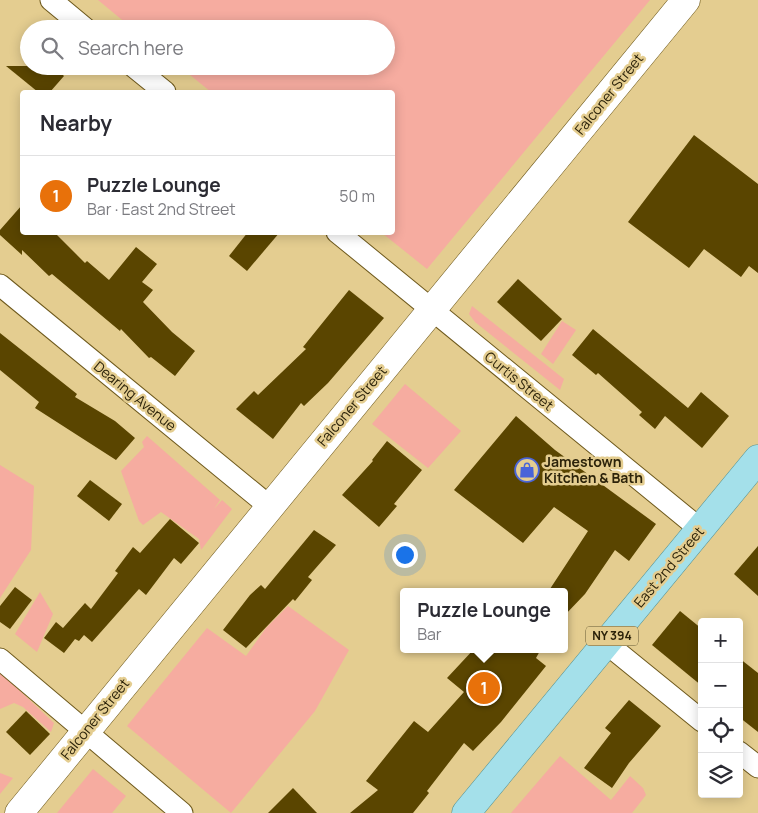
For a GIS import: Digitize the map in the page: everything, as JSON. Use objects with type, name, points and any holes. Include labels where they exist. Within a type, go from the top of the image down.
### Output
[{"type":"main road","name":"East 2nd Street","points":[[466,813],[758,459]]},
{"type":"street","points":[[51,0],[75,20]]},
{"type":"street","name":"Falconer Street","points":[[19,813],[686,0]]},
{"type":"street","points":[[144,75],[163,90]]},
{"type":"street","name":"Curtis Street","points":[[341,235],[700,529]]},
{"type":"street","name":"Dearing Avenue","points":[[0,285],[269,506]]},
{"type":"street","points":[[606,643],[698,718]]},
{"type":"street","points":[[0,659],[182,813]]},
{"type":"street","points":[[740,753],[758,767]]},
{"type":"shaded area","points":[[98,0],[650,0],[427,269],[384,235],[395,235],[395,90],[209,90],[190,75],[395,75],[395,20],[122,20]]},
{"type":"shaded area","points":[[472,306],[564,379],[560,390],[475,322],[469,314]]},
{"type":"shaded area","points":[[562,321],[576,330],[553,364],[541,354]]},
{"type":"shaded area","points":[[405,384],[461,431],[428,468],[372,424]]},
{"type":"shaded area","points":[[147,436],[220,500],[214,509],[222,500],[232,509],[201,550],[199,539],[161,512],[143,525],[139,521],[121,471],[144,447],[142,442]]},
{"type":"shaded area","points":[[0,465],[34,486],[31,550],[0,598]]},
{"type":"shaded area","points":[[40,592],[53,614],[37,652],[15,634]]},
{"type":"shaded area","points":[[288,606],[349,650],[315,711],[231,813],[127,726],[207,628],[246,656],[266,628]]},
{"type":"shaded area","points":[[0,672],[54,723],[51,732],[23,707],[14,703],[0,709]]},
{"type":"shaded area","points":[[560,756],[611,800],[630,776],[643,788],[646,795],[632,813],[511,813]]},
{"type":"shaded area","points":[[93,769],[126,796],[112,813],[57,813]]},
{"type":"shaded area","points":[[0,773],[13,778],[0,794]]},
{"type":"building","points":[[6,66],[20,66],[20,75],[64,76],[52,90],[36,90]]},
{"type":"building","points":[[694,135],[758,184],[758,273],[749,266],[741,277],[704,249],[689,268],[628,222]]},
{"type":"building","points":[[20,207],[20,235],[57,235],[85,263],[87,261],[109,280],[136,247],[157,264],[142,282],[153,290],[143,302],[172,332],[195,351],[175,376],[151,357],[149,358],[121,329],[120,331],[52,274],[49,276],[22,250],[22,255],[0,235],[0,230]]},
{"type":"building","points":[[246,235],[277,235],[247,271],[229,256]]},
{"type":"building","points":[[518,279],[562,319],[541,341],[497,302]]},
{"type":"building","points":[[349,290],[384,318],[328,383],[304,406],[301,403],[273,439],[236,409],[254,391],[258,395],[306,349],[303,347]]},
{"type":"building","points":[[593,329],[688,408],[701,392],[729,416],[702,448],[665,416],[655,429],[639,415],[642,412],[598,373],[596,375],[572,355]]},
{"type":"building","points":[[0,333],[77,394],[75,397],[115,421],[135,438],[116,460],[35,408],[39,402],[0,370]]},
{"type":"building","name":"Jamestown Kitchen & Bath","points":[[516,416],[555,450],[656,524],[629,561],[615,550],[585,594],[568,612],[568,588],[551,588],[588,531],[554,507],[523,543],[454,490]]},
{"type":"building","points":[[387,441],[422,470],[394,504],[397,506],[379,527],[342,495],[373,461]]},
{"type":"building","points":[[90,480],[122,504],[109,521],[77,496]]},
{"type":"building","points":[[170,519],[199,543],[181,564],[174,558],[146,595],[139,589],[92,642],[84,635],[79,641],[75,639],[64,653],[44,638],[56,622],[63,628],[85,603],[91,609],[118,573],[115,571],[133,547],[140,553]]},
{"type":"building","points":[[314,530],[336,545],[308,577],[312,580],[295,601],[293,599],[246,648],[223,630],[250,595],[261,585],[265,589]]},
{"type":"building","points":[[758,546],[758,596],[734,574]]},
{"type":"building","points":[[15,587],[32,600],[10,629],[0,622],[0,606]]},
{"type":"building","points":[[680,611],[698,626],[698,683],[652,645]]},
{"type":"building","points":[[470,653],[539,653],[536,658],[546,666],[501,722],[473,751],[464,743],[427,791],[429,793],[413,813],[350,813],[378,790],[366,781],[414,721],[428,732],[464,692],[447,678]]},
{"type":"building","points":[[743,661],[758,673],[758,732],[743,720]]},
{"type":"building","points":[[629,700],[661,726],[629,763],[612,788],[584,768],[611,733],[605,728]]},
{"type":"building","points":[[26,711],[50,734],[30,755],[6,732]]},
{"type":"building","points":[[293,788],[317,813],[268,813]]},
{"type":"place","name":"Jamestown Kitchen & Bath","points":[[527,470]]},
{"type":"place","name":"Puzzle Lounge","points":[[484,688]]}]
